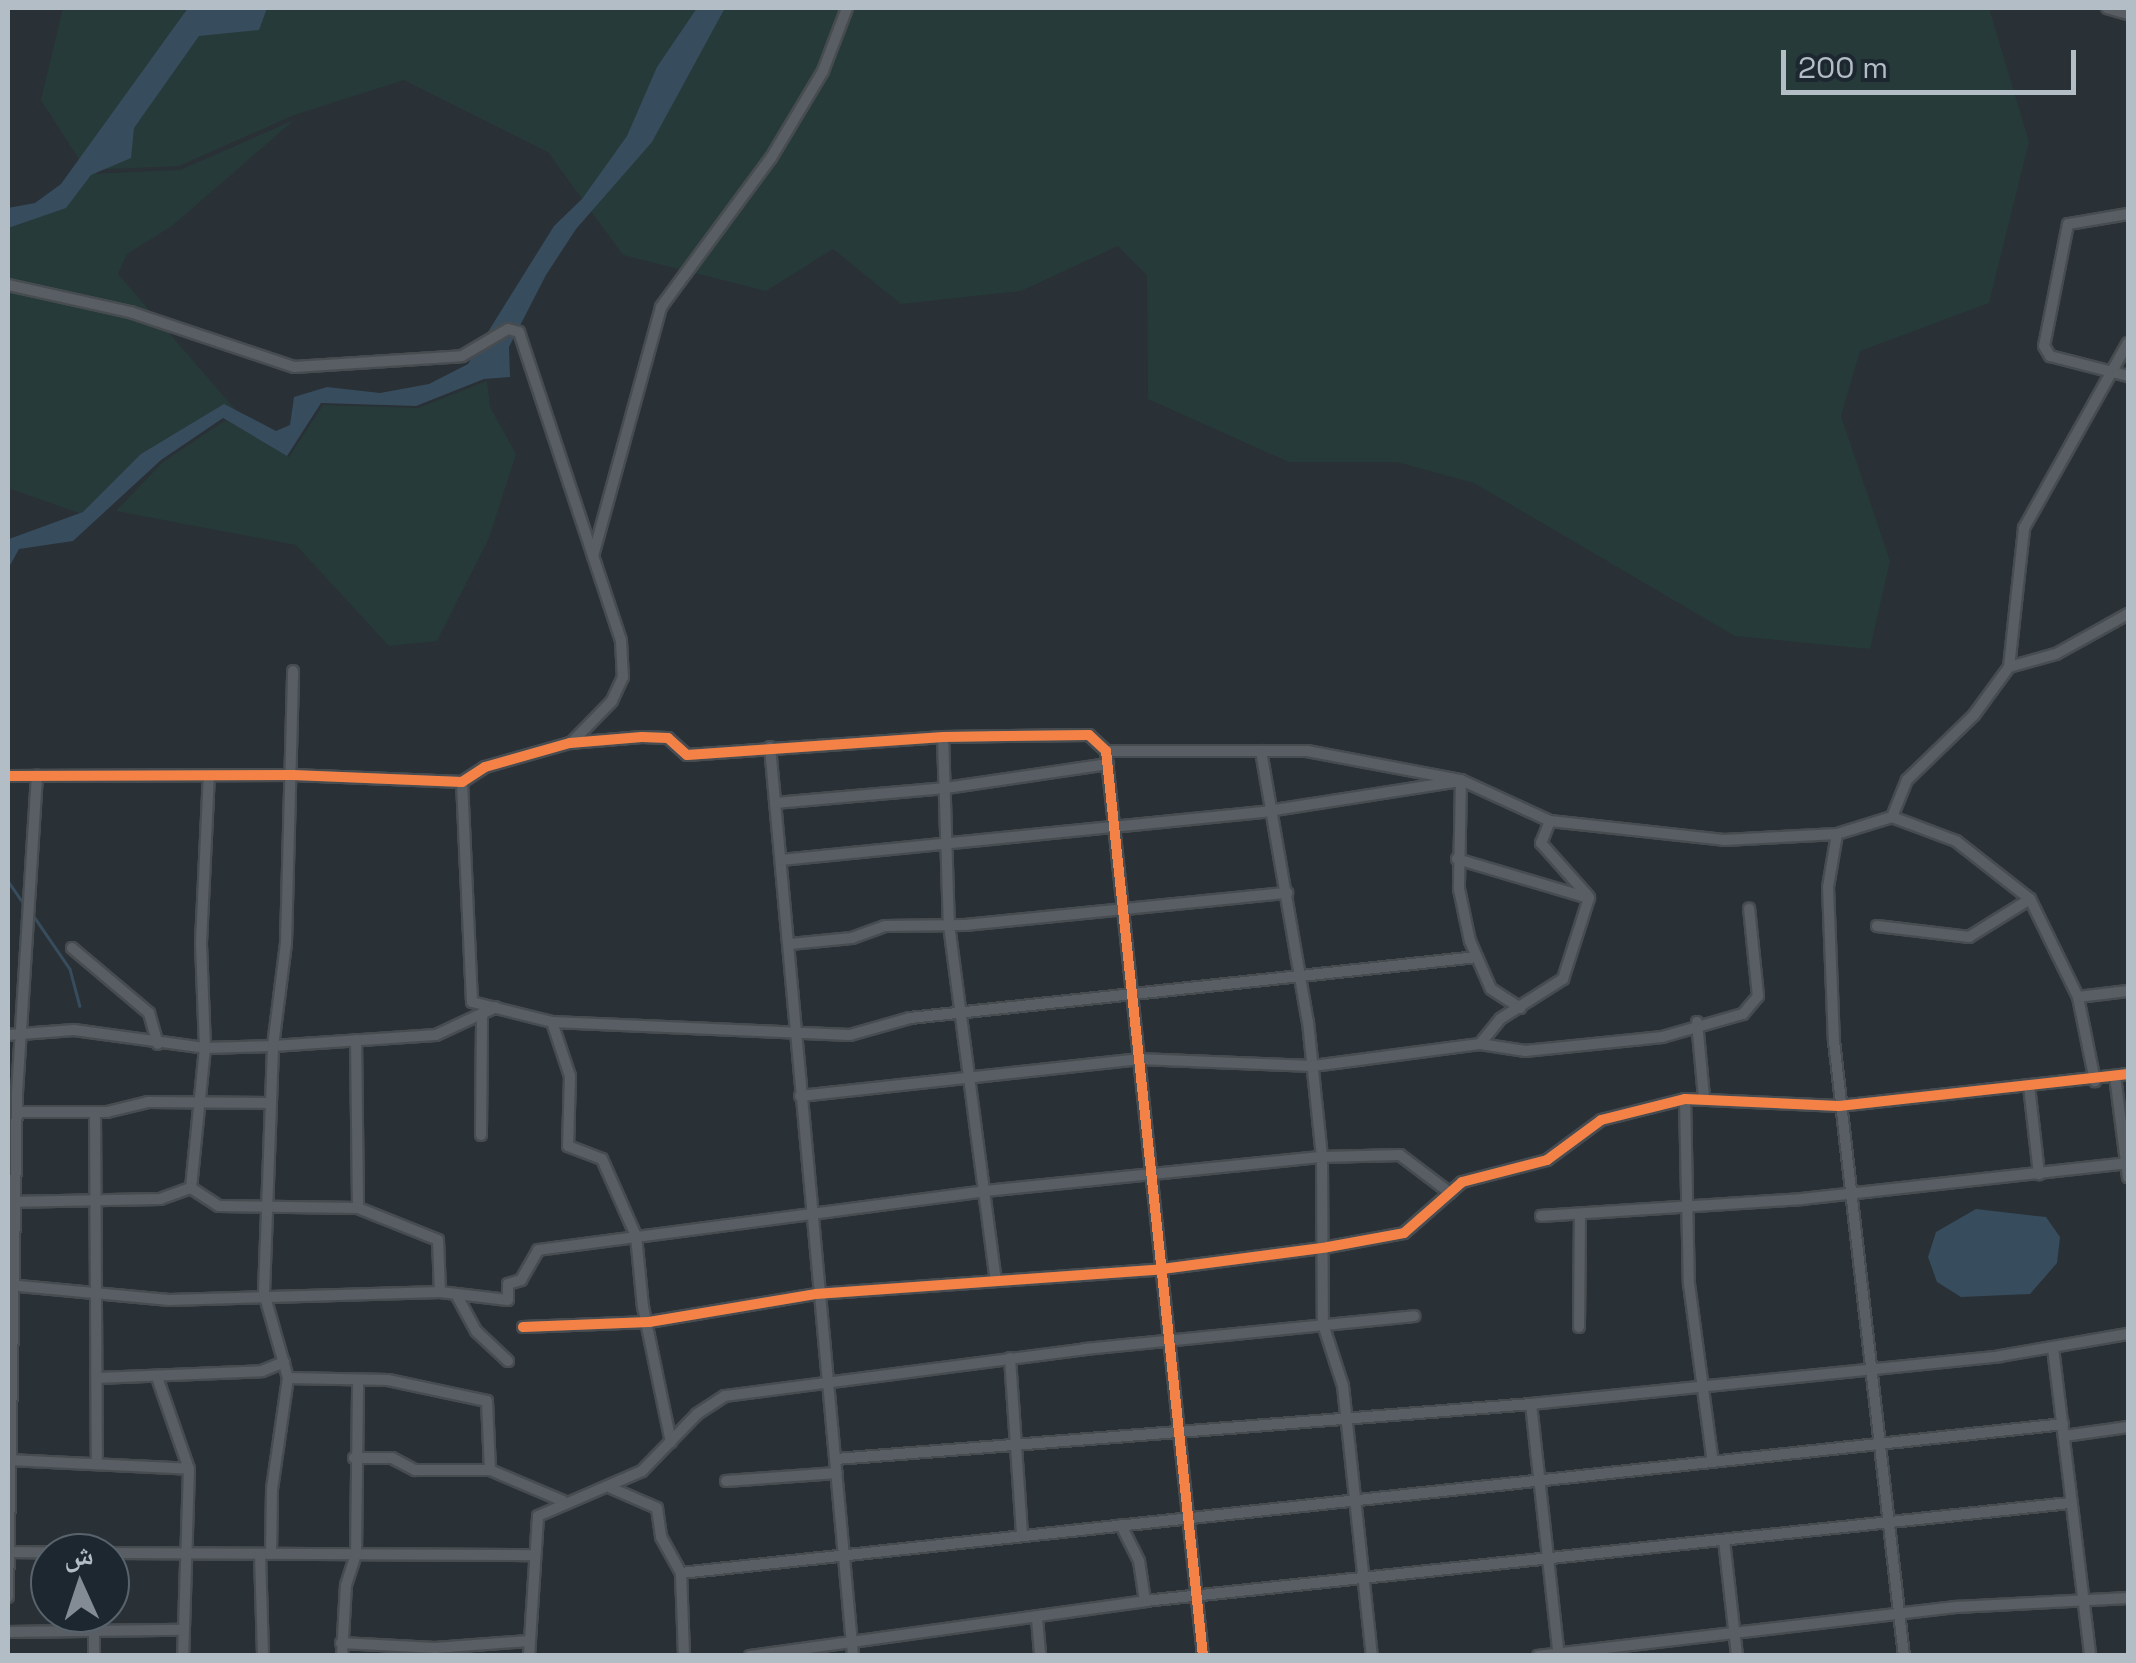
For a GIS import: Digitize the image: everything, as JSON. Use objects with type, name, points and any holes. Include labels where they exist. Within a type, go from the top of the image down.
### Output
[{"type":"street","points":[[593,556],[661,307],[770,158],[823,71],[847,8]]},
{"type":"street","points":[[2108,8],[2128,14]]},
{"type":"street","points":[[2128,214],[2068,224],[2044,346],[2050,356],[2128,376]]},
{"type":"street","points":[[8,285],[130,312],[294,367],[462,356],[514,329],[621,642],[623,676],[612,700],[570,743]]},
{"type":"street","points":[[1892,817],[1907,780],[1974,716],[2008,667],[2024,528],[2128,343]]},
{"type":"street","points":[[2008,667],[2056,654],[2128,614]]},
{"type":"street","points":[[263,1656],[266,1554],[288,1378],[264,1294],[272,1046],[286,942],[293,774],[292,671]]},
{"type":"street","points":[[8,776],[293,774],[462,782],[485,767],[570,743],[668,738],[687,755],[770,747],[1074,732],[1106,750],[1307,751],[1461,780],[1550,821],[1724,840],[1837,834],[1892,817],[1956,841],[2030,900],[2078,997],[2096,1081]]},
{"type":"street","points":[[943,737],[950,845],[949,926],[996,1280]]},
{"type":"street","points":[[770,747],[853,1656]]},
{"type":"street","points":[[1106,750],[1138,1059],[1173,1340],[1203,1656]]},
{"type":"street","points":[[1262,752],[1268,811],[1302,974],[1322,1157],[1323,1324],[1346,1416],[1372,1656]]},
{"type":"street","points":[[775,803],[946,788],[1108,764]]},
{"type":"street","points":[[8,1597],[13,1202],[22,1112],[20,1037],[37,776]]},
{"type":"street","points":[[191,1188],[195,1102],[205,1048],[201,944],[209,776]]},
{"type":"street","points":[[781,860],[1268,811],[1461,780]]},
{"type":"street","points":[[1461,780],[1457,859],[1477,957],[1491,989],[1520,1008]]},
{"type":"street","points":[[462,782],[472,1002],[552,1022],[850,1035],[958,1012],[1477,957]]},
{"type":"street","points":[[1550,821],[1541,843],[1590,898]]},
{"type":"street","points":[[1837,834],[1828,887],[1840,1106],[1893,1524],[1904,1656]]},
{"type":"street","points":[[1457,859],[1590,898]]},
{"type":"street","points":[[790,944],[852,938],[885,926],[949,926],[1286,893]]},
{"type":"street","points":[[1480,1044],[1500,1019],[1564,979],[1590,898]]},
{"type":"street","points":[[1876,926],[1970,937],[2030,900]]},
{"type":"street","points":[[800,1096],[968,1074],[1138,1059],[1313,1066],[1480,1044],[1525,1051],[1662,1037],[1697,1022],[1756,1006],[1748,908]]},
{"type":"street","points":[[72,948],[150,1013],[158,1044]]},
{"type":"street","points":[[2078,997],[2128,991]]},
{"type":"street","points":[[8,1035],[74,1030],[205,1048],[272,1046],[436,1035],[497,1007]]},
{"type":"street","points":[[481,1135],[482,1014]]},
{"type":"street","points":[[552,1022],[570,1076],[568,1146],[602,1159],[636,1236],[671,1442]]},
{"type":"street","points":[[1697,1022],[1704,1098]]},
{"type":"street","points":[[356,1040],[358,1208]]},
{"type":"street","points":[[523,1327],[650,1322],[817,1294],[1162,1268],[1321,1248],[1404,1233],[1462,1182],[1547,1160],[1602,1120],[1686,1099],[1840,1106],[2096,1081],[2128,1074]]},
{"type":"street","points":[[2114,1076],[2128,1177]]},
{"type":"street","points":[[2030,1086],[2039,1174]]},
{"type":"street","points":[[1686,1099],[1692,1204],[1689,1284],[1707,1384],[1712,1457]]},
{"type":"street","points":[[22,1112],[95,1112],[195,1102],[271,1103]]},
{"type":"street","points":[[95,1112],[99,1203],[97,1464]]},
{"type":"street","points":[[12,1285],[169,1300],[264,1294],[440,1292],[508,1300],[508,1284],[521,1280],[538,1250],[810,1218],[985,1191],[1322,1157],[1400,1155],[1450,1192]]},
{"type":"street","points":[[1541,1216],[1853,1195],[2127,1163]]},
{"type":"street","points":[[13,1202],[160,1199],[191,1188]]},
{"type":"street","points":[[191,1188],[219,1206],[358,1208],[438,1240],[440,1292]]},
{"type":"street","points":[[1579,1327],[1580,1215]]},
{"type":"street","points":[[456,1294],[476,1331],[508,1362]]},
{"type":"street","points":[[529,1656],[532,1555],[538,1516],[563,1500],[611,1488],[642,1472],[725,1396],[1010,1358],[1414,1316]]},
{"type":"street","points":[[836,1459],[1530,1404],[2053,1348],[2128,1334]]},
{"type":"street","points":[[2053,1348],[2090,1656]]},
{"type":"street","points":[[1010,1358],[1022,1536]]},
{"type":"street","points":[[98,1378],[158,1380],[262,1372],[284,1362]]},
{"type":"street","points":[[288,1378],[358,1380],[487,1401],[490,1470]]},
{"type":"street","points":[[158,1380],[188,1468],[181,1554],[182,1656]]},
{"type":"street","points":[[358,1380],[354,1458],[356,1554],[346,1585],[342,1649],[435,1652],[528,1641]]},
{"type":"street","points":[[1530,1404],[1559,1654]]},
{"type":"street","points":[[681,1573],[1187,1516],[1539,1483],[1712,1457],[2128,1427]]},
{"type":"street","points":[[354,1458],[392,1458],[415,1470],[490,1470],[563,1500]]},
{"type":"street","points":[[10,1460],[188,1468]]},
{"type":"street","points":[[726,1481],[836,1473]]},
{"type":"street","points":[[611,1488],[657,1508],[661,1538],[681,1573],[684,1656]]},
{"type":"street","points":[[750,1656],[1145,1601],[2070,1503]]},
{"type":"street","points":[[1121,1524],[1140,1561],[1145,1601]]},
{"type":"street","points":[[1724,1540],[1737,1656]]},
{"type":"street","points":[[130,1553],[532,1555]]},
{"type":"street","points":[[1538,1656],[1900,1615],[2128,1598]]},
{"type":"street","points":[[1037,1619],[1040,1656]]},
{"type":"street","points":[[8,1632],[182,1630]]},
{"type":"street","points":[[94,1634],[94,1656]]},
{"type":"green space","points":[[63,8],[1989,8],[2029,142],[1989,303],[1860,351],[1841,416],[1890,561],[1870,649],[1735,636],[1474,483],[1397,462],[1289,462],[1148,399],[1147,275],[1118,246],[1021,291],[901,304],[833,249],[766,291],[623,255],[548,152],[404,80],[294,115],[179,166],[86,170],[41,100]]},
{"type":"green space","points":[[294,120],[172,226],[127,254],[118,274],[240,415],[223,406],[82,514],[8,488],[8,227],[87,174],[180,170]]},
{"type":"green space","points":[[487,381],[490,407],[516,454],[489,538],[437,641],[389,646],[296,545],[116,511],[163,462],[226,420],[289,457],[323,405],[418,408]]},
{"type":"water","points":[[188,8],[267,8],[259,30],[199,36],[134,128],[131,158],[91,175],[66,208],[8,228],[8,208],[35,203],[61,184]]},
{"type":"water","points":[[697,8],[725,8],[652,142],[576,229],[546,275],[509,347],[510,377],[484,379],[416,406],[321,403],[287,456],[223,418],[161,460],[73,541],[19,549],[8,569],[9,539],[83,512],[141,454],[224,404],[276,431],[290,425],[294,397],[327,387],[380,393],[429,384],[468,364],[554,226],[582,199],[627,136],[657,67]]},
{"type":"water","points":[[1976,1209],[2046,1217],[2060,1237],[2057,1263],[2030,1294],[1961,1297],[1937,1282],[1928,1257],[1936,1232]]},
{"type":"waterway","points":[[8,881],[25,905]]},
{"type":"waterway","points":[[33,915],[70,969],[80,1006]]},
{"type":"cycle path","points":[[8,776],[293,775],[462,782],[485,767],[570,743],[642,737],[668,738],[687,755],[943,737],[1089,735],[1106,751],[1203,1656]]},
{"type":"cycle path","points":[[523,1327],[649,1322],[817,1294],[1162,1269],[1328,1247],[1404,1233],[1462,1182],[1547,1160],[1601,1120],[1685,1099],[1839,1106],[2128,1074]]}]
